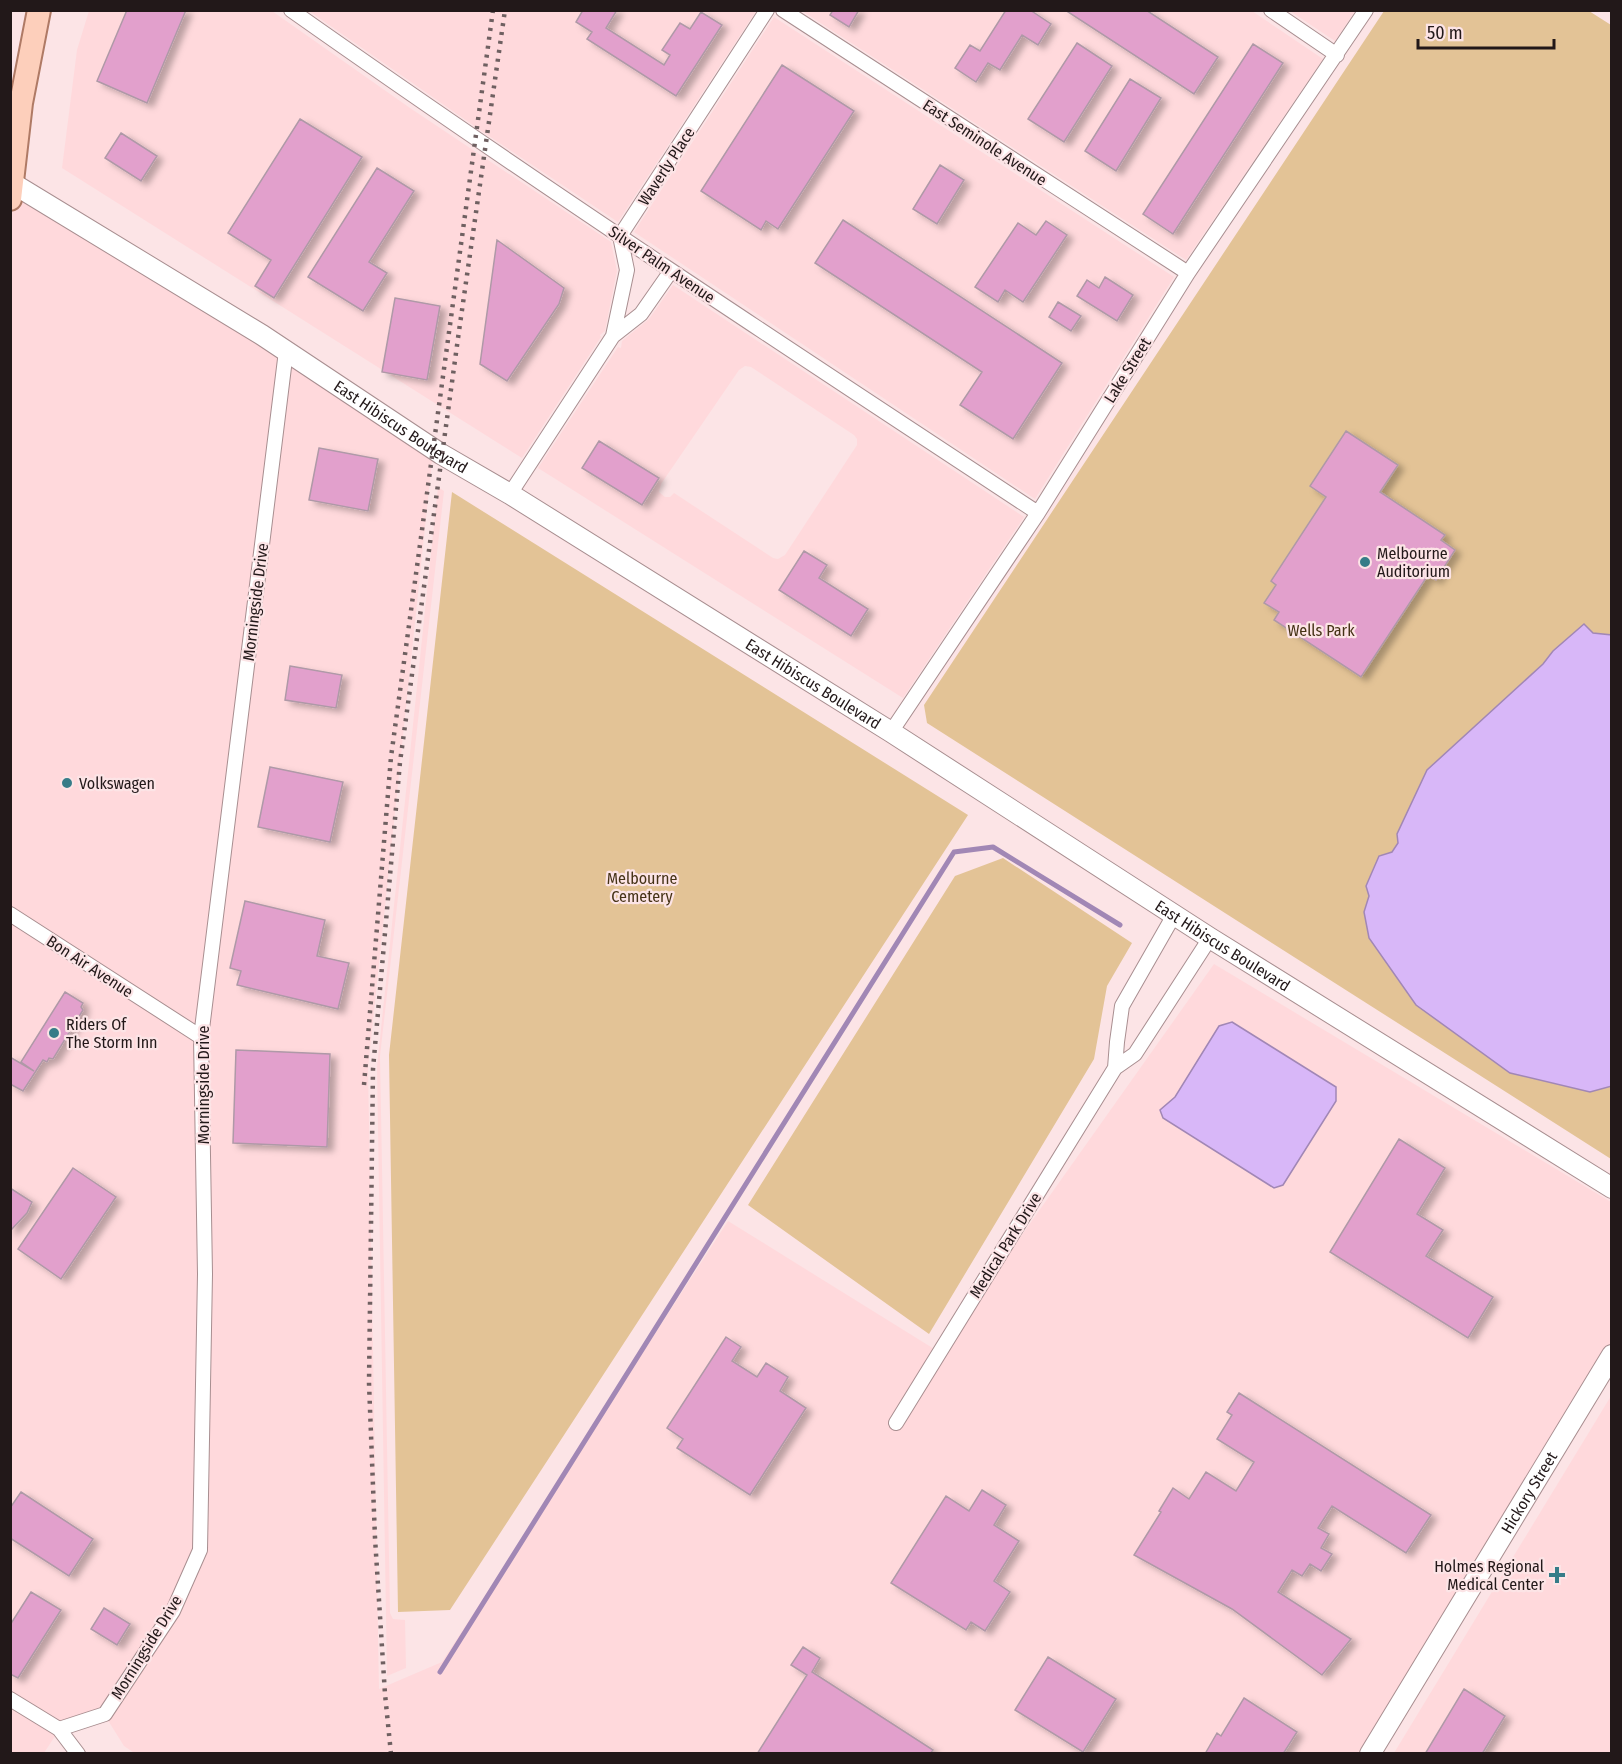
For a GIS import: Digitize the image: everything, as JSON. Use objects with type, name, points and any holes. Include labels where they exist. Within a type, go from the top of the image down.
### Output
[{"type":"main road","points":[[11,190],[23,91],[39,10]]},
{"type":"street","name":"Silver Palm Avenue","points":[[291,10],[474,138],[671,271],[1038,513]]},
{"type":"street","name":"Waverly Place","points":[[620,236],[767,10]]},
{"type":"street","name":"East Seminole Avenue","points":[[783,10],[1188,273]]},
{"type":"street","points":[[1271,10],[1337,55]]},
{"type":"street","name":"Lake Street","points":[[891,732],[1038,513],[1188,273],[1366,10]]},
{"type":"street","name":"East Hibiscus Boulevard","points":[[11,190],[286,351],[441,454],[510,494],[891,732],[1210,938],[1611,1188]]},
{"type":"street","points":[[614,336],[627,270],[620,236]]},
{"type":"street","points":[[510,494],[614,336],[641,314],[671,271]]},
{"type":"street","name":"Morningside Drive","points":[[59,1730],[105,1714],[172,1611],[200,1550],[204,1274],[201,1037],[286,351]]},
{"type":"street","name":"Bon Air Avenue","points":[[10,914],[201,1037]]},
{"type":"street","name":"Medical Park Drive","points":[[1115,1068],[1122,1006],[1174,915]]},
{"type":"street","name":"Medical Park Drive","points":[[896,1423],[1115,1068],[1135,1053],[1210,938]]},
{"type":"street","name":"Hickory Street","points":[[1370,1754],[1611,1355]]},
{"type":"street","points":[[10,1699],[59,1730],[78,1754]]},
{"type":"shaded area","points":[[89,11],[272,11],[410,108],[611,242],[617,271],[605,331],[600,335],[601,337],[522,458],[62,168],[77,50]]},
{"type":"shaded area","points":[[309,11],[756,11],[618,222],[480,130]]},
{"type":"shaded area","points":[[802,11],[1252,11],[1323,59],[1186,260]]},
{"type":"shaded area","points":[[1290,11],[1355,11],[1335,41]]},
{"type":"shaded area","points":[[774,17],[1174,277],[1035,499],[634,232]]},
{"type":"shaded area","points":[[10,179],[434,442],[368,1068],[379,1689],[442,1662],[728,1221],[939,1352],[1214,964],[1611,1202],[1611,1372],[1375,1753],[136,1754],[124,1746],[104,1714],[59,1730],[44,1753],[11,1753]]},
{"type":"shaded area","points":[[673,285],[1024,517],[903,698],[538,468],[618,347],[621,348],[622,341],[649,319]],"holes":[[[745,366],[751,367],[857,439],[857,445],[785,555],[778,559],[773,558],[674,493],[670,497],[665,497],[659,492],[661,484],[739,370]]]},
{"type":"shaded area","points":[[438,487],[444,491],[380,1056],[390,1613],[393,1619],[405,1620],[406,1668],[387,1676],[377,1067]]},
{"type":"shaded area","points":[[1584,624],[1593,633],[1612,635],[1612,1086],[1590,1092],[1510,1073],[1416,1005],[1369,938],[1364,912],[1369,896],[1366,886],[1379,856],[1392,852],[1398,843],[1397,834],[1427,770]]},
{"type":"shaded area","points":[[1232,1022],[1336,1087],[1336,1101],[1283,1185],[1274,1188],[1163,1118],[1160,1110],[1175,1097],[1219,1026]]},
{"type":"shaded area","name":"Holmes Regional Medical Center","points":[[1611,1396],[1611,1753],[1394,1753]]},
{"type":"green space","name":"Wells Park","points":[[1384,11],[1589,11],[1611,25],[1611,1159],[927,723],[924,705]]},
{"type":"green space","name":"Melbourne Cemetery","points":[[452,492],[968,815],[450,1610],[398,1612],[389,1055]]},
{"type":"green space","points":[[1003,858],[1132,943],[1107,986],[1094,1059],[929,1334],[748,1205],[955,876]]},
{"type":"building","points":[[127,10],[186,10],[147,103],[97,81]]},
{"type":"building","points":[[583,10],[617,10],[606,28],[664,65],[670,55],[662,50],[680,23],[690,29],[701,12],[722,25],[676,96],[587,39],[592,32],[576,22]]},
{"type":"building","points":[[833,10],[859,10],[849,27],[830,15]]},
{"type":"building","points":[[1006,10],[1030,10],[1051,24],[1038,45],[1022,35],[1000,70],[988,63],[976,82],[955,68],[970,45],[980,51]]},
{"type":"building","points":[[1065,10],[1146,10],[1218,57],[1194,94]]},
{"type":"building","points":[[1077,43],[1112,66],[1064,142],[1028,119]]},
{"type":"building","points":[[1253,44],[1283,63],[1173,234],[1143,214]]},
{"type":"building","points":[[782,65],[854,111],[778,229],[766,221],[761,230],[701,191]]},
{"type":"building","points":[[1130,79],[1161,98],[1116,171],[1085,151]]},
{"type":"building","points":[[300,119],[362,157],[274,298],[255,286],[271,260],[228,233]]},
{"type":"building","points":[[121,133],[157,156],[141,181],[105,158]]},
{"type":"building","points":[[940,165],[964,180],[937,224],[913,209]]},
{"type":"building","points":[[377,168],[414,191],[369,262],[387,273],[363,311],[308,277]]},
{"type":"building","points":[[843,220],[1062,363],[1013,439],[960,405],[982,372],[815,263]]},
{"type":"building","points":[[1046,221],[1067,235],[1023,302],[1005,290],[998,302],[975,287],[1018,223],[1036,235]]},
{"type":"building","points":[[497,240],[564,288],[559,304],[507,381],[480,364]]},
{"type":"building","points":[[1105,277],[1133,295],[1117,321],[1077,296],[1087,280],[1099,288]]},
{"type":"building","points":[[395,298],[440,306],[427,380],[382,372]]},
{"type":"building","points":[[1058,302],[1081,316],[1071,331],[1049,317]]},
{"type":"building","name":"Melbourne Auditorium","points":[[1346,431],[1398,465],[1380,492],[1445,535],[1441,540],[1455,550],[1436,580],[1428,575],[1361,677],[1274,620],[1279,612],[1264,603],[1276,585],[1271,581],[1326,497],[1310,486]]},
{"type":"building","points":[[599,441],[659,478],[642,505],[582,468]]},
{"type":"building","points":[[319,448],[378,459],[368,511],[309,500]]},
{"type":"building","points":[[804,551],[827,565],[819,578],[868,609],[851,636],[779,590]]},
{"type":"building","points":[[290,666],[342,675],[336,708],[285,700]]},
{"type":"building","points":[[270,767],[343,782],[330,842],[258,827]]},
{"type":"building","points":[[245,901],[325,920],[317,956],[349,963],[338,1009],[237,985],[241,971],[230,968]]},
{"type":"building","name":"Riders Of The Storm Inn","points":[[65,992],[83,1003],[81,1007],[83,1010],[53,1059],[49,1058],[47,1062],[43,1060],[23,1091],[10,1084],[10,1057],[34,1071],[21,1062]]},
{"type":"building","points":[[236,1050],[330,1054],[327,1147],[233,1143]]},
{"type":"building","points":[[1399,1139],[1445,1168],[1417,1214],[1443,1230],[1426,1256],[1493,1297],[1468,1338],[1330,1252]]},
{"type":"building","points":[[73,1168],[116,1197],[61,1279],[18,1249]]},
{"type":"building","points":[[10,1188],[32,1202],[27,1213],[10,1231]]},
{"type":"building","points":[[726,1337],[741,1347],[732,1361],[757,1377],[766,1363],[788,1377],[780,1391],[806,1408],[750,1495],[677,1448],[683,1439],[667,1428]]},
{"type":"building","points":[[1239,1393],[1431,1515],[1406,1553],[1332,1506],[1318,1528],[1329,1534],[1321,1548],[1332,1554],[1321,1571],[1310,1564],[1302,1576],[1292,1570],[1278,1592],[1351,1639],[1322,1675],[1232,1609],[1134,1555],[1173,1488],[1189,1499],[1206,1472],[1236,1491],[1254,1462],[1217,1439],[1232,1415],[1227,1412]]},
{"type":"building","points":[[982,1490],[1006,1505],[994,1525],[1019,1541],[994,1581],[1010,1592],[985,1631],[971,1622],[966,1630],[891,1583],[946,1496],[969,1511]]},
{"type":"building","points":[[21,1492],[93,1539],[69,1576],[10,1538],[10,1508]]},
{"type":"building","points":[[31,1592],[61,1610],[18,1678],[10,1674],[10,1625]]},
{"type":"building","points":[[104,1608],[130,1624],[117,1645],[91,1629]]},
{"type":"building","points":[[803,1647],[820,1658],[812,1672],[933,1750],[930,1754],[757,1754],[807,1675],[791,1665]]},
{"type":"building","points":[[1048,1657],[1116,1699],[1083,1752],[1015,1710]]},
{"type":"building","points":[[1464,1689],[1505,1716],[1482,1754],[1425,1754]]},
{"type":"building","points":[[1244,1698],[1297,1732],[1283,1754],[1205,1754],[1217,1733],[1221,1736]]},
{"type":"waterway","points":[[440,1672],[954,852],[993,847],[1120,925]]},
{"type":"railway","points":[[364,1085],[391,757],[493,10]]},
{"type":"railway","points":[[391,1754],[375,1538],[369,1383],[373,1069],[400,762],[505,10]]},
{"type":"place","name":"Melbourne Auditorium","points":[[1365,562]]},
{"type":"place","name":"Volkswagen","points":[[67,783]]},
{"type":"place","name":"Riders Of The Storm Inn","points":[[54,1033]]},
{"type":"place","name":"Holmes Regional Medical Center","points":[[1557,1575]]}]
